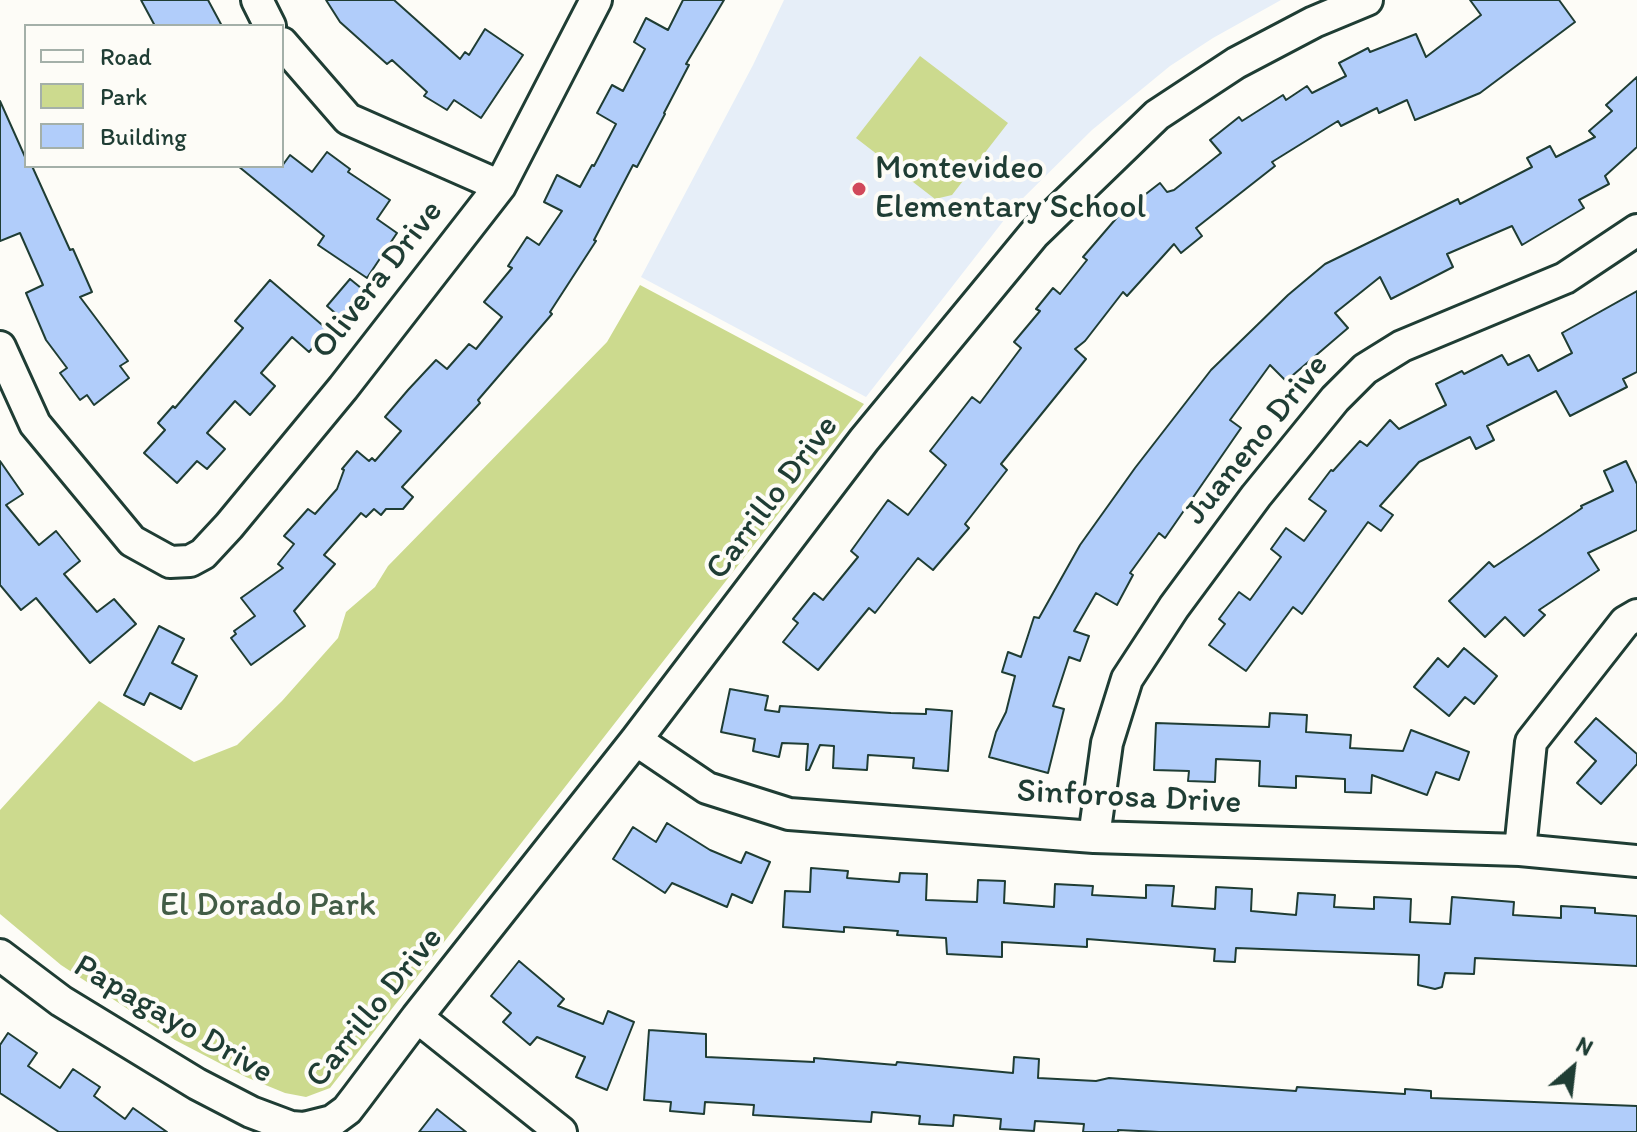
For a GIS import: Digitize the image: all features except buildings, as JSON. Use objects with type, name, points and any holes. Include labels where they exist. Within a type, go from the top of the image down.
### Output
[{"type":"street","points":[[257,0],[269,24]]},
{"type":"street","name":"Olivera Drive","points":[[0,347],[35,424],[132,541],[170,562],[190,561],[203,554],[343,388],[500,186],[596,0]]},
{"type":"street","name":"Carrillo Drive","points":[[317,1126],[332,1121],[347,1110],[636,740],[864,440],[1034,234],[1157,115],[1236,63],[1314,22],[1367,0]]},
{"type":"street","points":[[284,45],[348,119],[500,186]]},
{"type":"street","name":"Juaneno Drive","points":[[1094,837],[1107,743],[1127,679],[1201,570],[1335,399],[1365,369],[1402,346],[1565,278],[1637,230]]},
{"type":"street","points":[[1520,850],[1531,742],[1625,622],[1637,615]]},
{"type":"street","name":"Sinforosa Drive","points":[[636,740],[707,788],[789,814],[1094,837],[1520,850],[1637,861]]},
{"type":"street","name":"Papagayo Drive","points":[[0,955],[61,1001],[197,1084],[274,1122],[291,1127],[317,1126]]},
{"type":"street","points":[[417,1017],[561,1132]]},
{"type":"shaded area","name":"Montevideo Elementary School","points":[[784,0],[1281,0],[1170,66],[1092,130],[1015,206],[866,397],[641,277]]},
{"type":"green space","points":[[920,56],[1008,123],[952,195],[935,199],[856,138]]},
{"type":"green space","name":"El Dorado Park","points":[[640,285],[864,404],[330,1088],[306,1097],[285,1093],[246,1077],[175,1040],[61,965],[0,914],[0,810],[99,701],[194,762],[237,745],[282,701],[338,638],[346,612],[375,587],[388,566],[607,342]]},
{"type":"place","name":"Montevideo Elementary School","points":[[859,189]]}]
